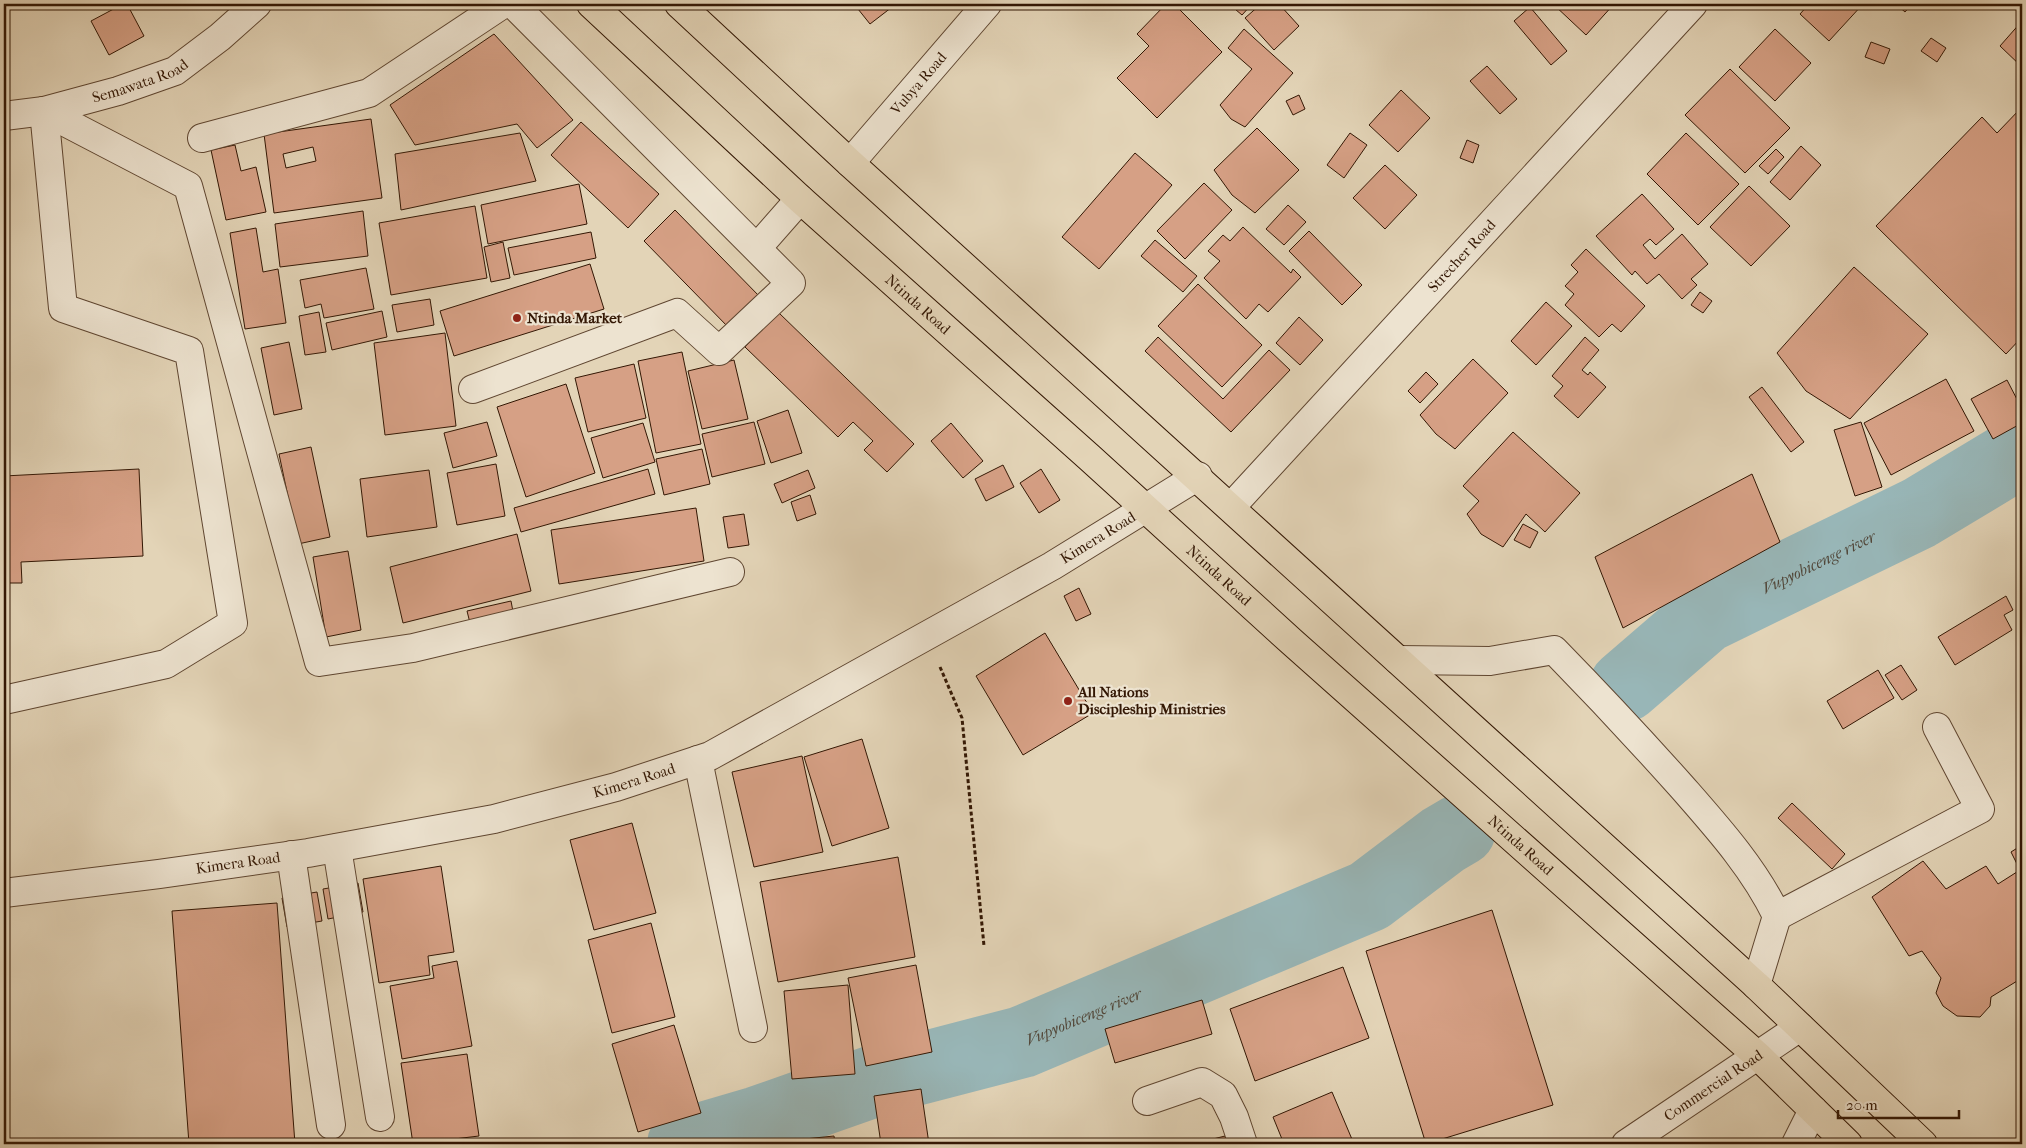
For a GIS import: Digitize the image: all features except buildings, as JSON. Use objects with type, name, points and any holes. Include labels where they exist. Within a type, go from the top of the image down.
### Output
[{"type":"main road","name":"Ntinda Road","points":[[591,4],[800,199],[1146,509],[1299,649],[1759,1056],[1848,1144]]},
{"type":"main road","points":[[679,4],[850,162],[1198,476],[1756,986],[1923,1144]]},
{"type":"street","name":"Semawata Road","points":[[4,116],[44,111],[118,91],[175,71],[220,37],[257,4]]},
{"type":"street","points":[[202,138],[369,92],[503,4]]},
{"type":"street","points":[[473,389],[677,313],[719,351],[791,283],[513,4]]},
{"type":"street","name":"Vubya Road","points":[[850,162],[987,4]]},
{"type":"street","name":"Strecher Road","points":[[1231,507],[1693,4]]},
{"type":"street","points":[[44,111],[188,186],[319,662],[413,648],[730,572]]},
{"type":"street","points":[[4,700],[166,664],[233,623],[189,350],[63,308],[44,111]]},
{"type":"street","points":[[757,248],[800,199]]},
{"type":"street","name":"Kimera Road","points":[[4,893],[159,874],[291,855],[494,819],[616,787],[710,756],[1052,566],[1198,476]]},
{"type":"street","points":[[1398,660],[1490,661],[1554,650],[1610,707],[1715,824],[1766,893],[1778,916]]},
{"type":"street","points":[[1756,986],[1778,916],[1980,809],[1937,727]]},
{"type":"street","points":[[698,760],[753,1028]]},
{"type":"street","points":[[337,848],[380,1117]]},
{"type":"street","points":[[291,855],[331,1125]]},
{"type":"street","name":"Commercial Road","points":[[1626,1144],[1800,1027]]},
{"type":"street","points":[[1147,1102],[1202,1082],[1223,1095],[1234,1117],[1243,1144]]},
{"type":"street","points":[[1796,1144],[1813,1110]]},
{"type":"path","points":[[927,636],[962,718],[984,946]]},
{"type":"waterway","name":"Vupyobicenge river","points":[[1625,686],[1705,617],[1919,513],[2022,451]]},
{"type":"waterway","name":"Vupyobicenge river","points":[[683,1144],[758,1122],[880,1079],[1022,1042],[1369,896],[1443,840],[1460,830]]},
{"type":"place","name":"Ntinda Market","points":[[517,318]]},
{"type":"place","name":"All Nations Discipleship Ministries","points":[[1068,701]]}]
